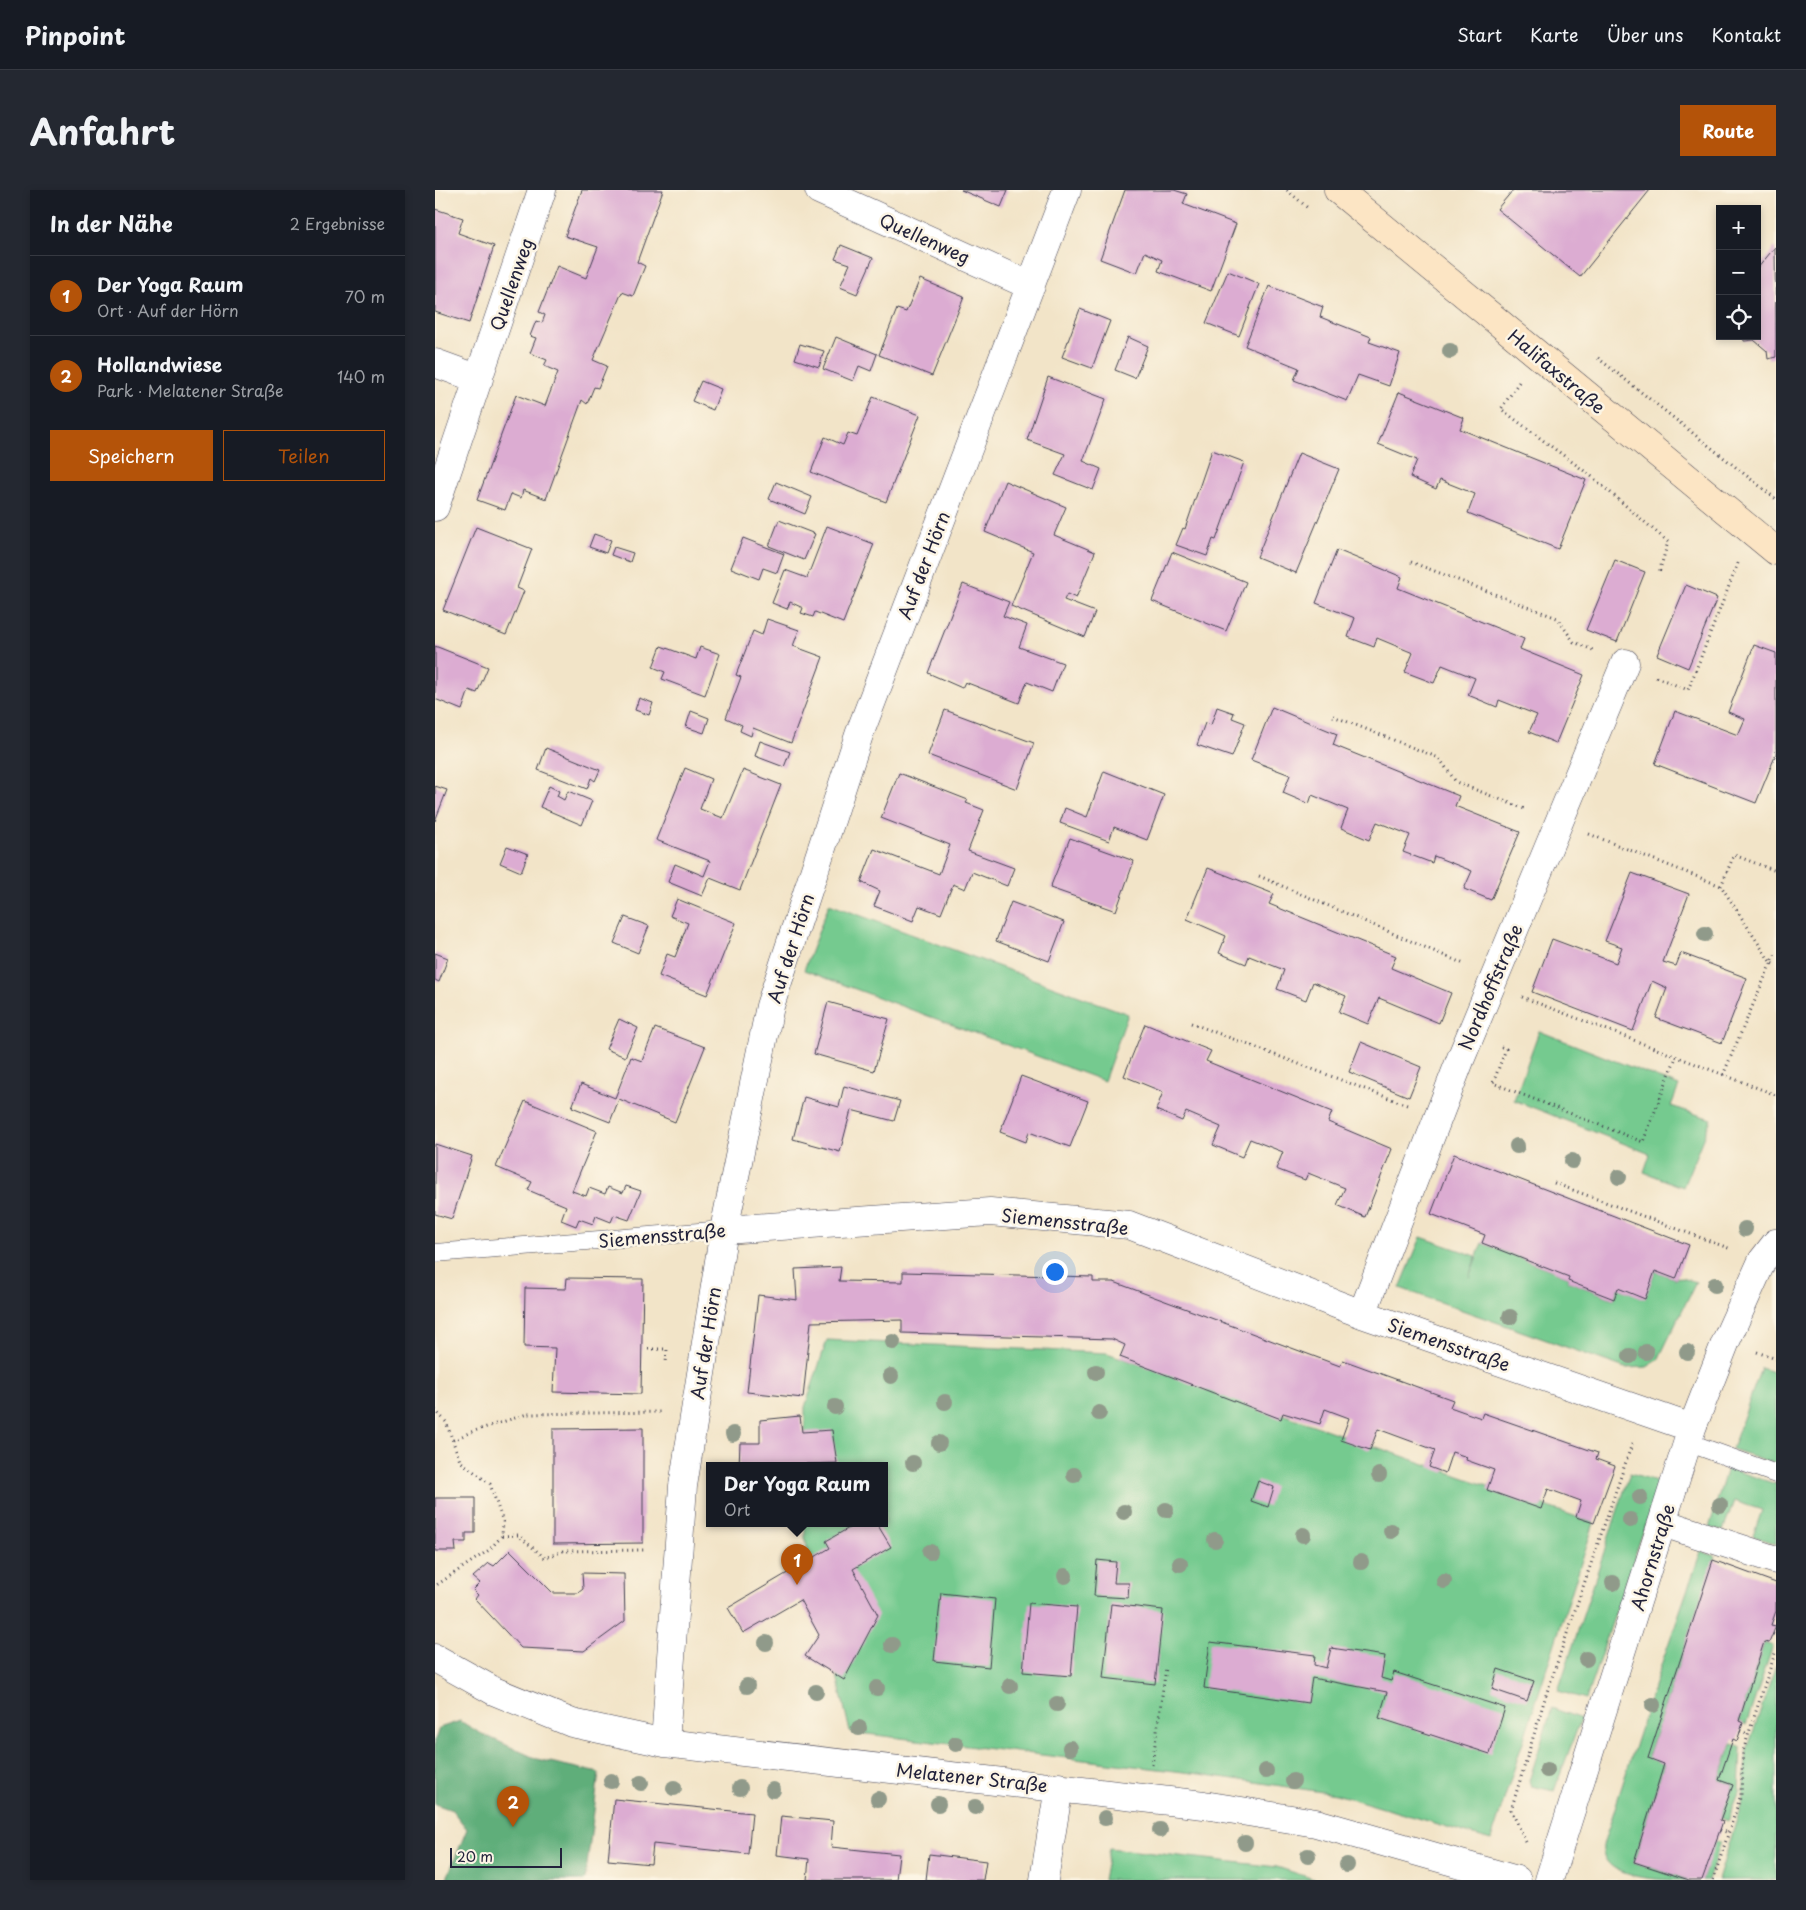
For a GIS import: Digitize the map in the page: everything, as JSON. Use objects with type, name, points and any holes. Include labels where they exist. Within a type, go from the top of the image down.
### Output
[{"type":"main road","name":"Halifaxstraße","points":[[1338,190],[1776,551]]},
{"type":"street","name":"Quellenweg","points":[[435,507],[543,190]]},
{"type":"street","name":"Quellenweg","points":[[819,190],[1031,286]]},
{"type":"street","name":"Auf der Hörn","points":[[665,1743],[666,1552],[683,1486],[724,1230],[770,1006],[859,735],[1067,190]]},
{"type":"street","points":[[435,363],[479,379]]},
{"type":"street","name":"Nordhoffstraße","points":[[1362,1314],[1438,1117],[1625,663]]},
{"type":"street","name":"Siemensstraße","points":[[724,1230],[990,1212],[1129,1226],[1362,1314],[1643,1412],[1690,1435]]},
{"type":"street","name":"Ahornstraße","points":[[1549,1880],[1690,1435],[1726,1341],[1769,1252]]},
{"type":"street","points":[[1663,1523],[1776,1560]]},
{"type":"street","name":"Melatener Straße","points":[[435,1658],[494,1691],[572,1723],[665,1743],[1059,1787],[1316,1823],[1517,1880]]},
{"type":"street","points":[[1044,1880],[1059,1787]]},
{"type":"lane","name":"Siemensstraße","points":[[435,1253],[724,1230]]},
{"type":"lane","points":[[1690,1435],[1776,1474]]},
{"type":"path","points":[[1519,382],[1501,409],[1591,476],[1668,542],[1659,574]]},
{"type":"path","points":[[1654,676],[1688,690],[1741,556]]},
{"type":"path","points":[[1411,562],[1557,618],[1574,642],[1600,653]]},
{"type":"path","points":[[1333,716],[1439,758],[1456,782],[1721,886],[1771,962],[1776,965]]},
{"type":"path","points":[[1721,886],[1734,855],[1776,872]]},
{"type":"path","points":[[1259,876],[1493,981],[1676,1057],[1776,1095]]},
{"type":"path","points":[[1723,1075],[1776,951]]},
{"type":"path","points":[[1191,1022],[1438,1117]]},
{"type":"path","points":[[1507,1049],[1493,1083],[1643,1142],[1676,1057]]},
{"type":"path","points":[[1554,1183],[1769,1252]]},
{"type":"path","points":[[648,1348],[667,1349],[666,1367]]},
{"type":"path","points":[[435,1410],[446,1422],[460,1461],[490,1484],[503,1522],[502,1536],[489,1550],[435,1586]]},
{"type":"path","points":[[453,1440],[471,1432],[527,1414],[666,1412]]},
{"type":"path","points":[[1527,1845],[1511,1810],[1550,1686],[1643,1412]]},
{"type":"path","points":[[502,1536],[518,1535],[545,1558],[563,1551],[666,1552]]},
{"type":"path","points":[[1713,1880],[1741,1795],[1743,1751],[1776,1650]]},
{"type":"path","points":[[1148,1798],[1165,1668]]},
{"type":"path","points":[[1740,1731],[1748,1734]]},
{"type":"path","points":[[1720,1830],[1729,1833]]},
{"type":"green space","points":[[829,904],[1128,1014],[1104,1081],[804,970]]},
{"type":"green space","points":[[1539,1031],[1679,1086],[1671,1106],[1711,1119],[1683,1187],[1644,1172],[1650,1154],[1514,1100]]},
{"type":"green space","points":[[1421,1237],[1476,1256],[1469,1277],[1482,1243],[1569,1277],[1568,1281],[1614,1299],[1618,1288],[1645,1298],[1655,1271],[1676,1279],[1677,1277],[1696,1282],[1658,1360],[1647,1367],[1625,1368],[1400,1288]]},
{"type":"green space","points":[[827,1340],[1107,1353],[1594,1523],[1491,1840],[1336,1794],[1200,1774],[850,1732],[805,1538],[805,1527],[888,1527],[888,1462],[805,1462],[805,1407]]},
{"type":"green space","points":[[1761,1368],[1776,1373],[1776,1464],[1732,1449]]},
{"type":"green space","points":[[1727,1468],[1776,1484],[1776,1544],[1753,1536],[1762,1510],[1734,1501],[1723,1530],[1709,1528]]},
{"type":"green space","points":[[1630,1473],[1660,1482],[1586,1699],[1558,1691]]},
{"type":"green space","points":[[1701,1551],[1715,1556],[1648,1757],[1664,1764],[1634,1862],[1689,1880],[1633,1876],[1611,1865],[1604,1857],[1603,1845],[1659,1671]]},
{"type":"green space","points":[[1764,1643],[1773,1646],[1746,1725],[1739,1721]]},
{"type":"green space","points":[[1776,1665],[1776,1880],[1718,1880],[1742,1803],[1747,1750]]},
{"type":"green space","points":[[1552,1708],[1581,1719],[1554,1791],[1531,1786],[1529,1781]]},
{"type":"green space","points":[[460,1721],[480,1733],[537,1759],[599,1773],[585,1880],[446,1880],[467,1829],[452,1810],[435,1804],[435,1740],[439,1728]]},
{"type":"green space","points":[[1732,1744],[1741,1747],[1739,1793],[1728,1821],[1721,1818],[1733,1785],[1719,1780]]},
{"type":"green space","points":[[1714,1841],[1721,1842],[1708,1880],[1702,1880]]},
{"type":"green space","points":[[1109,1848],[1277,1867],[1317,1880],[1103,1880]]},
{"type":"building","points":[[582,190],[663,190],[637,262],[645,266],[633,296],[622,292],[593,360],[607,366],[598,388],[594,387],[587,404],[582,400],[546,499],[523,490],[521,498],[511,494],[505,510],[477,500],[516,395],[545,406],[558,372],[544,366],[547,360],[530,353],[536,338],[530,336],[536,321],[542,323],[545,315],[539,312],[557,266],[586,278],[598,247],[565,236]]},
{"type":"building","points":[[961,190],[1008,190],[1001,207]]},
{"type":"building","points":[[1125,190],[1174,190],[1187,194],[1183,204],[1236,224],[1211,291],[1158,271],[1162,260],[1145,252],[1137,273],[1100,259]]},
{"type":"building","points":[[1513,190],[1650,190],[1580,277],[1497,209]]},
{"type":"building","points":[[435,209],[463,218],[458,233],[494,246],[469,323],[435,312]]},
{"type":"building","points":[[841,245],[873,258],[857,294],[840,287],[850,264],[835,259]]},
{"type":"building","points":[[1775,247],[1776,357],[1768,359],[1767,351],[1754,340],[1761,340],[1761,264]]},
{"type":"building","points":[[1228,271],[1259,284],[1239,336],[1206,323]]},
{"type":"building","points":[[920,279],[964,297],[932,376],[879,355],[897,309],[906,312]]},
{"type":"building","points":[[1269,286],[1323,307],[1320,317],[1371,337],[1369,342],[1400,353],[1389,386],[1358,375],[1347,401],[1294,380],[1299,368],[1245,346]]},
{"type":"building","points":[[1080,309],[1110,321],[1092,368],[1062,357]]},
{"type":"building","points":[[836,337],[877,354],[871,371],[859,366],[853,381],[823,369]]},
{"type":"building","points":[[1128,337],[1148,346],[1135,378],[1115,370]]},
{"type":"building","points":[[800,344],[824,351],[819,367],[795,359]]},
{"type":"building","points":[[1048,377],[1106,399],[1083,461],[1101,469],[1093,490],[1055,475],[1065,454],[1027,440]]},
{"type":"building","points":[[701,381],[721,389],[713,410],[692,401]]},
{"type":"building","points":[[1399,392],[1464,418],[1460,429],[1586,480],[1558,549],[1468,513],[1475,494],[1440,480],[1436,489],[1410,477],[1417,460],[1378,444]]},
{"type":"building","points":[[873,397],[920,415],[886,502],[811,472],[825,437],[843,445],[848,433],[857,436]]},
{"type":"building","points":[[1212,450],[1244,462],[1216,540],[1213,539],[1207,556],[1176,545],[1183,528],[1185,529]]},
{"type":"building","points":[[1299,453],[1339,469],[1296,573],[1257,557]]},
{"type":"building","points":[[1005,481],[1066,507],[1054,535],[1095,552],[1076,598],[1067,594],[1064,600],[1095,612],[1085,637],[1011,606],[1033,552],[985,532]]},
{"type":"building","points":[[776,482],[812,497],[805,514],[769,499]]},
{"type":"building","points":[[779,520],[815,534],[804,560],[769,546]]},
{"type":"building","points":[[827,526],[874,544],[843,623],[815,612],[813,617],[801,613],[803,608],[790,602],[787,609],[772,603],[785,570],[807,578]]},
{"type":"building","points":[[476,527],[532,549],[517,588],[524,591],[506,635],[443,610]]},
{"type":"building","points":[[594,534],[611,540],[606,553],[589,547]]},
{"type":"building","points":[[743,538],[784,554],[777,573],[763,568],[759,579],[731,568]]},
{"type":"building","points":[[614,547],[633,553],[630,562],[611,555]]},
{"type":"building","points":[[1337,550],[1402,577],[1398,588],[1524,639],[1520,649],[1584,675],[1556,743],[1529,732],[1537,715],[1499,700],[1497,707],[1468,695],[1475,678],[1442,665],[1434,683],[1405,672],[1413,653],[1377,638],[1374,647],[1348,637],[1355,618],[1316,603]]},
{"type":"building","points":[[1172,552],[1246,582],[1226,631],[1152,601]]},
{"type":"building","points":[[1615,560],[1645,572],[1617,642],[1586,630]]},
{"type":"building","points":[[963,584],[1009,602],[1003,616],[1027,625],[1019,647],[1063,663],[1052,692],[1027,682],[1019,703],[965,682],[962,688],[928,673]]},
{"type":"building","points":[[1686,585],[1717,598],[1688,668],[1657,655]]},
{"type":"building","points":[[767,619],[799,630],[793,646],[823,657],[791,743],[753,728],[751,736],[740,731],[742,725],[726,718],[741,677],[736,675],[753,631],[762,635]]},
{"type":"building","points":[[1754,645],[1776,653],[1776,754],[1756,803],[1655,764],[1675,711],[1738,735],[1745,719],[1728,712]]},
{"type":"building","points":[[435,646],[488,667],[477,693],[469,690],[462,710],[435,699]]},
{"type":"building","points":[[661,646],[696,659],[700,647],[720,654],[705,695],[662,679],[665,672],[653,667]]},
{"type":"building","points":[[639,698],[653,703],[649,715],[635,710]]},
{"type":"building","points":[[1217,707],[1234,713],[1232,718],[1245,723],[1232,757],[1197,745],[1205,723],[1211,725]]},
{"type":"building","points":[[1272,707],[1337,734],[1333,745],[1459,796],[1455,806],[1520,832],[1491,900],[1464,889],[1472,871],[1434,856],[1432,863],[1403,852],[1410,835],[1377,822],[1369,840],[1341,828],[1348,810],[1312,795],[1309,804],[1283,793],[1290,775],[1251,760]]},
{"type":"building","points":[[945,710],[1034,743],[1017,789],[928,755]]},
{"type":"building","points":[[691,711],[709,718],[704,733],[686,727]]},
{"type":"building","points":[[760,741],[790,752],[784,767],[755,756]]},
{"type":"building","points":[[546,748],[600,770],[595,781],[591,778],[587,789],[538,770]]},
{"type":"building","points":[[685,768],[711,779],[700,809],[723,818],[743,770],[781,785],[740,890],[710,878],[702,896],[668,882],[675,864],[704,876],[710,861],[656,840]]},
{"type":"building","points":[[1104,771],[1164,795],[1147,840],[1114,827],[1109,841],[1060,823],[1065,808],[1087,817]]},
{"type":"building","points":[[899,773],[968,800],[966,803],[984,810],[968,851],[1014,868],[1007,886],[972,872],[965,889],[953,884],[941,914],[919,906],[913,921],[874,906],[880,891],[861,882],[874,849],[939,874],[950,845],[881,818]]},
{"type":"building","points":[[435,786],[447,790],[435,821]]},
{"type":"building","points":[[549,786],[559,791],[557,796],[564,800],[568,791],[592,801],[582,825],[540,807]]},
{"type":"building","points":[[1070,838],[1134,861],[1116,911],[1050,888]]},
{"type":"building","points":[[507,846],[528,854],[521,872],[500,863]]},
{"type":"building","points":[[1208,868],[1274,894],[1269,904],[1396,956],[1391,968],[1451,993],[1439,1023],[1379,998],[1368,1024],[1339,1012],[1346,996],[1313,982],[1306,1000],[1277,989],[1284,970],[1249,956],[1246,964],[1219,953],[1226,936],[1187,919]]},
{"type":"building","points":[[1632,873],[1689,894],[1663,962],[1676,966],[1681,953],[1747,978],[1722,1043],[1656,1018],[1667,988],[1652,981],[1633,1031],[1532,992],[1552,939],[1616,963],[1622,947],[1605,941]]},
{"type":"building","points":[[677,899],[736,923],[707,995],[659,976],[667,954],[675,957],[688,923],[670,916]]},
{"type":"building","points":[[1011,902],[1064,922],[1049,961],[996,941]]},
{"type":"building","points":[[625,917],[649,926],[638,953],[614,943]]},
{"type":"building","points":[[435,953],[448,958],[439,982],[435,980]]},
{"type":"building","points":[[828,1002],[889,1019],[874,1071],[814,1054]]},
{"type":"building","points":[[619,1019],[638,1028],[625,1057],[606,1049]]},
{"type":"building","points":[[1145,1024],[1211,1051],[1206,1061],[1332,1112],[1328,1122],[1392,1149],[1365,1217],[1337,1205],[1345,1188],[1308,1173],[1305,1180],[1276,1169],[1283,1152],[1250,1139],[1242,1157],[1213,1145],[1221,1127],[1186,1112],[1182,1121],[1156,1110],[1163,1092],[1124,1076]]},
{"type":"building","points":[[655,1028],[705,1047],[675,1122],[619,1099],[610,1122],[572,1107],[581,1084],[615,1098],[631,1057],[642,1061]]},
{"type":"building","points":[[1361,1042],[1421,1067],[1409,1097],[1349,1072]]},
{"type":"building","points":[[1021,1076],[1088,1101],[1070,1147],[1029,1132],[1026,1142],[1000,1132]]},
{"type":"building","points":[[844,1086],[900,1101],[894,1121],[851,1110],[840,1152],[793,1139],[804,1097],[839,1107]]},
{"type":"building","points":[[525,1101],[597,1131],[572,1191],[586,1196],[589,1188],[605,1194],[608,1187],[623,1193],[626,1186],[641,1191],[629,1220],[614,1215],[611,1222],[596,1216],[593,1224],[579,1219],[576,1226],[561,1220],[566,1206],[528,1190],[532,1182],[496,1167]]},
{"type":"building","points":[[435,1144],[472,1156],[452,1219],[435,1214]]},
{"type":"building","points":[[1454,1154],[1689,1245],[1676,1279],[1655,1271],[1645,1299],[1618,1288],[1614,1299],[1568,1281],[1569,1277],[1482,1243],[1485,1235],[1431,1214]]},
{"type":"building","points":[[841,1267],[839,1281],[903,1282],[903,1272],[1093,1277],[1093,1282],[1114,1282],[1340,1366],[1343,1360],[1453,1400],[1450,1407],[1481,1418],[1483,1413],[1598,1453],[1596,1459],[1615,1466],[1594,1523],[1576,1517],[1581,1501],[1548,1489],[1541,1509],[1487,1490],[1494,1470],[1466,1460],[1467,1457],[1452,1452],[1445,1473],[1429,1467],[1435,1450],[1378,1429],[1370,1450],[1341,1440],[1349,1418],[1325,1409],[1320,1424],[1283,1413],[1281,1419],[1120,1357],[1125,1345],[1112,1339],[902,1333],[902,1320],[811,1322],[803,1398],[747,1392],[758,1295],[797,1300],[795,1269]]},
{"type":"building","points":[[567,1278],[643,1279],[641,1394],[553,1392],[555,1348],[524,1347],[525,1288],[566,1289]]},
{"type":"building","points":[[800,1416],[802,1432],[832,1430],[837,1462],[739,1462],[740,1443],[760,1443],[760,1420]]},
{"type":"building","points":[[643,1428],[643,1543],[553,1544],[553,1429]]},
{"type":"building","points":[[1258,1481],[1274,1487],[1268,1507],[1251,1501]]},
{"type":"building","points":[[435,1498],[475,1498],[475,1533],[466,1533],[466,1542],[455,1542],[456,1551],[435,1551]]},
{"type":"building","points":[[851,1527],[879,1527],[891,1547],[853,1569],[878,1615],[844,1680],[805,1656],[819,1635],[800,1600],[743,1633],[728,1608],[830,1548],[826,1541]]},
{"type":"building","points":[[510,1550],[553,1593],[578,1593],[583,1589],[582,1573],[624,1574],[625,1621],[584,1651],[521,1648],[475,1599],[478,1595],[473,1590],[480,1583],[473,1577],[489,1563],[494,1566]]},
{"type":"building","points":[[1097,1560],[1116,1562],[1114,1583],[1129,1583],[1128,1598],[1094,1596]]},
{"type":"building","points":[[1713,1560],[1776,1583],[1776,1611],[1771,1625],[1776,1626],[1769,1643],[1764,1642],[1739,1721],[1743,1723],[1737,1741],[1733,1739],[1719,1780],[1733,1785],[1720,1820],[1723,1821],[1720,1830],[1702,1880],[1689,1880],[1634,1862],[1664,1764],[1648,1758]]},
{"type":"building","points":[[941,1593],[995,1599],[989,1667],[934,1661]]},
{"type":"building","points":[[1029,1603],[1077,1607],[1071,1676],[1023,1672]]},
{"type":"building","points":[[1111,1604],[1163,1610],[1155,1684],[1103,1678]]},
{"type":"building","points":[[1210,1642],[1315,1655],[1314,1665],[1326,1668],[1331,1648],[1385,1656],[1381,1678],[1391,1681],[1394,1672],[1505,1708],[1490,1754],[1379,1718],[1387,1692],[1312,1678],[1308,1703],[1204,1688]]},
{"type":"building","points":[[1498,1669],[1534,1681],[1527,1701],[1492,1689]]},
{"type":"building","points":[[614,1799],[752,1813],[748,1854],[653,1844],[651,1864],[608,1860]]},
{"type":"building","points":[[781,1816],[833,1821],[831,1847],[899,1854],[896,1880],[807,1880],[809,1859],[777,1855]]},
{"type":"building","points":[[929,1854],[986,1861],[983,1880],[926,1880]]},
{"type":"place","name":"Der Yoga Raum","points":[[797,1585]]},
{"type":"place","name":"Hollandwiese","points":[[513,1827]]}]
